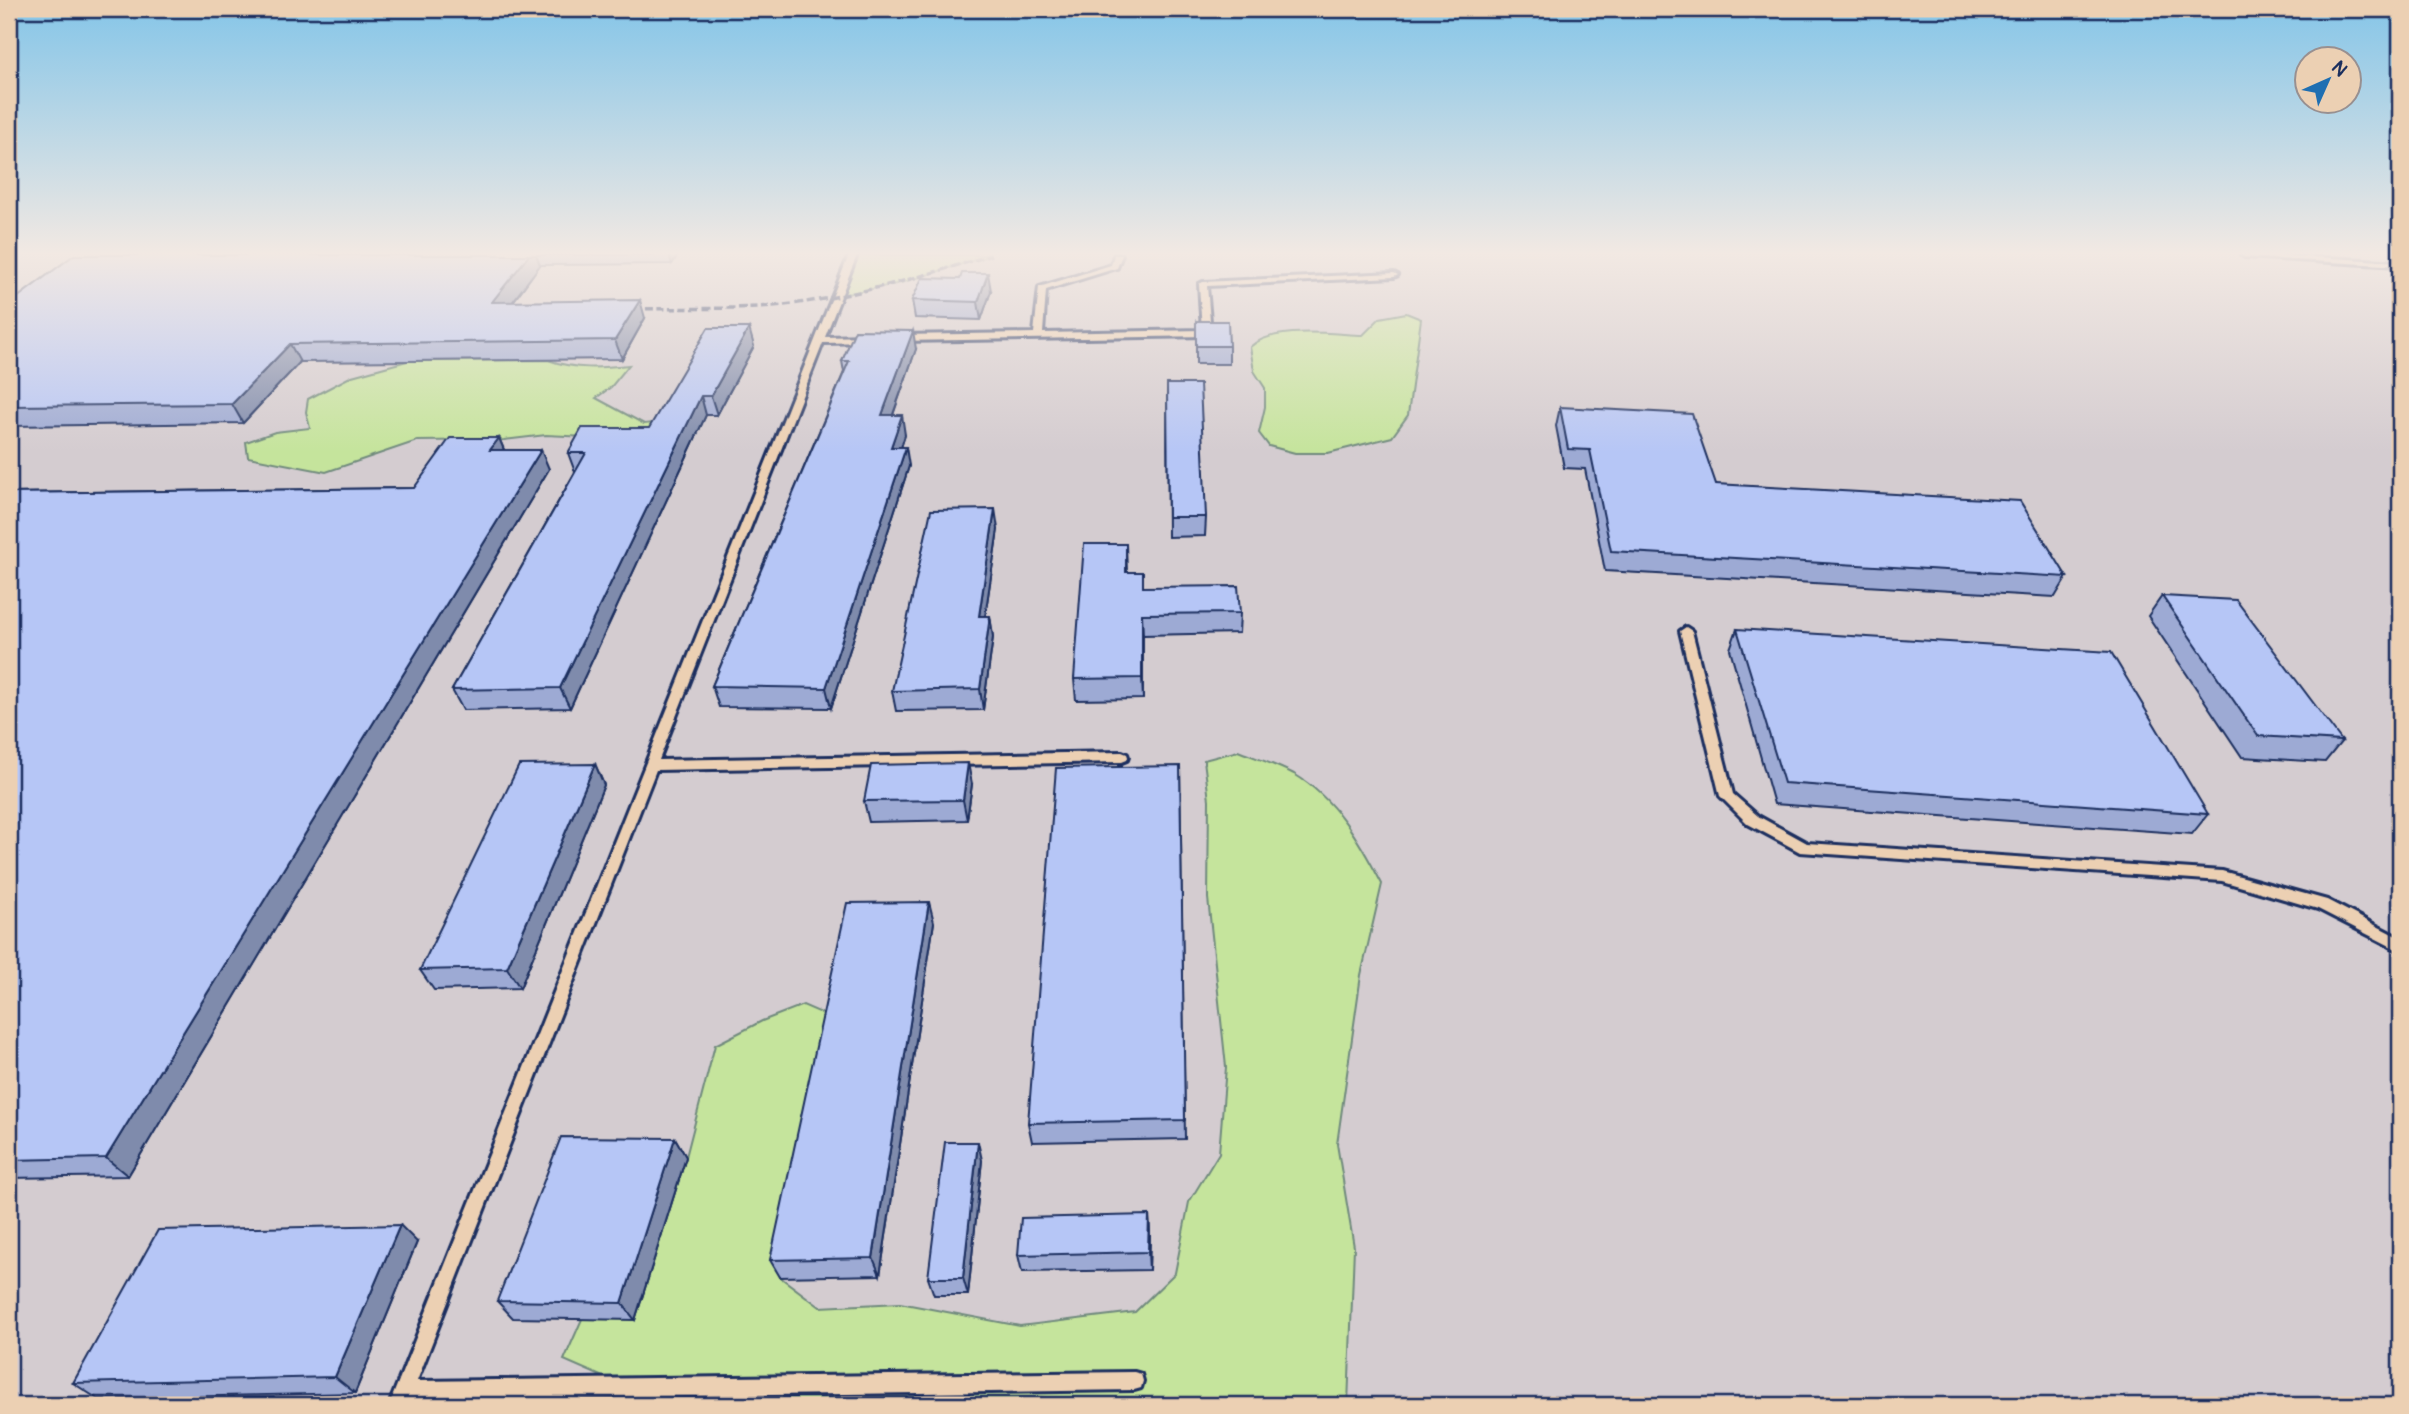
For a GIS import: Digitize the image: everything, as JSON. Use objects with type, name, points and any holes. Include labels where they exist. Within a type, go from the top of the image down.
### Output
[{"type":"lane","points":[[827,321],[401,1398],[1134,1381]]},
{"type":"lane","points":[[1038,336],[1039,321]]},
{"type":"lane","points":[[888,339],[1207,333],[1206,321]]},
{"type":"lane","points":[[820,340],[874,339]]},
{"type":"lane","points":[[1686,631],[1727,796],[1753,820],[1805,848],[2222,876],[2322,904],[2400,945]]},
{"type":"lane","points":[[652,765],[1122,758]]},
{"type":"shaded area","points":[[9,321],[2400,321],[2400,1405],[9,1405]]},
{"type":"green space","points":[[1377,321],[1421,321],[1408,415],[1392,437],[1328,453],[1295,453],[1269,446],[1259,433],[1265,407],[1265,388],[1254,371],[1250,347],[1260,340],[1288,333],[1363,335]]},
{"type":"green space","points":[[548,360],[579,367],[629,365],[611,387],[596,398],[644,424],[670,421],[689,428],[588,437],[546,435],[504,440],[417,441],[326,472],[248,457],[246,442],[275,432],[310,428],[306,412],[308,399],[352,376],[407,361]]},
{"type":"green space","points":[[1238,751],[1294,774],[1322,796],[1356,837],[1382,884],[1361,975],[1337,1144],[1354,1247],[1348,1405],[1084,1405],[1040,1397],[1022,1405],[667,1405],[564,1360],[582,1319],[635,1319],[686,1157],[715,1045],[762,1021],[803,1005],[833,1018],[780,1277],[820,1307],[900,1303],[1020,1326],[1135,1312],[1175,1273],[1189,1202],[1219,1153],[1226,1067],[1208,898],[1209,800],[1204,760]]},
{"type":"building","points":[[9,321],[627,321],[615,340],[290,344],[232,404],[9,406]]},
{"type":"building","points":[[1196,321],[1228,321],[1229,346],[1196,346]]},
{"type":"building","points":[[708,328],[749,328],[711,396],[701,396],[560,688],[452,690],[586,453],[568,453],[582,428],[649,428]]},
{"type":"building","points":[[855,330],[913,331],[882,415],[902,415],[891,447],[906,447],[826,688],[712,686],[849,361],[842,361]]},
{"type":"building","points":[[1167,384],[1200,384],[1206,517],[1168,517]]},
{"type":"building","points":[[1560,407],[1692,414],[1716,484],[2020,501],[2067,577],[1611,551],[1590,450],[1568,449]]},
{"type":"building","points":[[450,438],[499,438],[490,450],[541,450],[106,1158],[9,1160],[9,493],[414,488]]},
{"type":"building","points":[[995,509],[979,616],[990,616],[980,689],[892,691],[931,510]]},
{"type":"building","points":[[1084,544],[1126,544],[1126,572],[1143,572],[1143,587],[1238,586],[1240,613],[1142,614],[1142,678],[1074,679]]},
{"type":"building","points":[[2162,596],[2236,600],[2342,741],[2258,736]]},
{"type":"building","points":[[1737,629],[2111,652],[2208,814],[1784,783]]},
{"type":"building","points":[[968,763],[963,800],[864,801],[871,765]]},
{"type":"building","points":[[595,764],[507,968],[420,970],[519,765]]},
{"type":"building","points":[[1180,766],[1185,1120],[1028,1123],[1056,768]]},
{"type":"building","points":[[929,902],[873,1258],[770,1260],[847,903]]},
{"type":"building","points":[[561,1137],[675,1138],[622,1303],[497,1301]]},
{"type":"building","points":[[945,1142],[978,1142],[963,1278],[928,1278]]},
{"type":"building","points":[[1149,1215],[1148,1252],[1018,1255],[1021,1218]]},
{"type":"building","points":[[400,1225],[335,1377],[73,1383],[158,1230]]},
{"type":"building","points":[[499,1399],[743,1402],[742,1405],[496,1405]]}]
